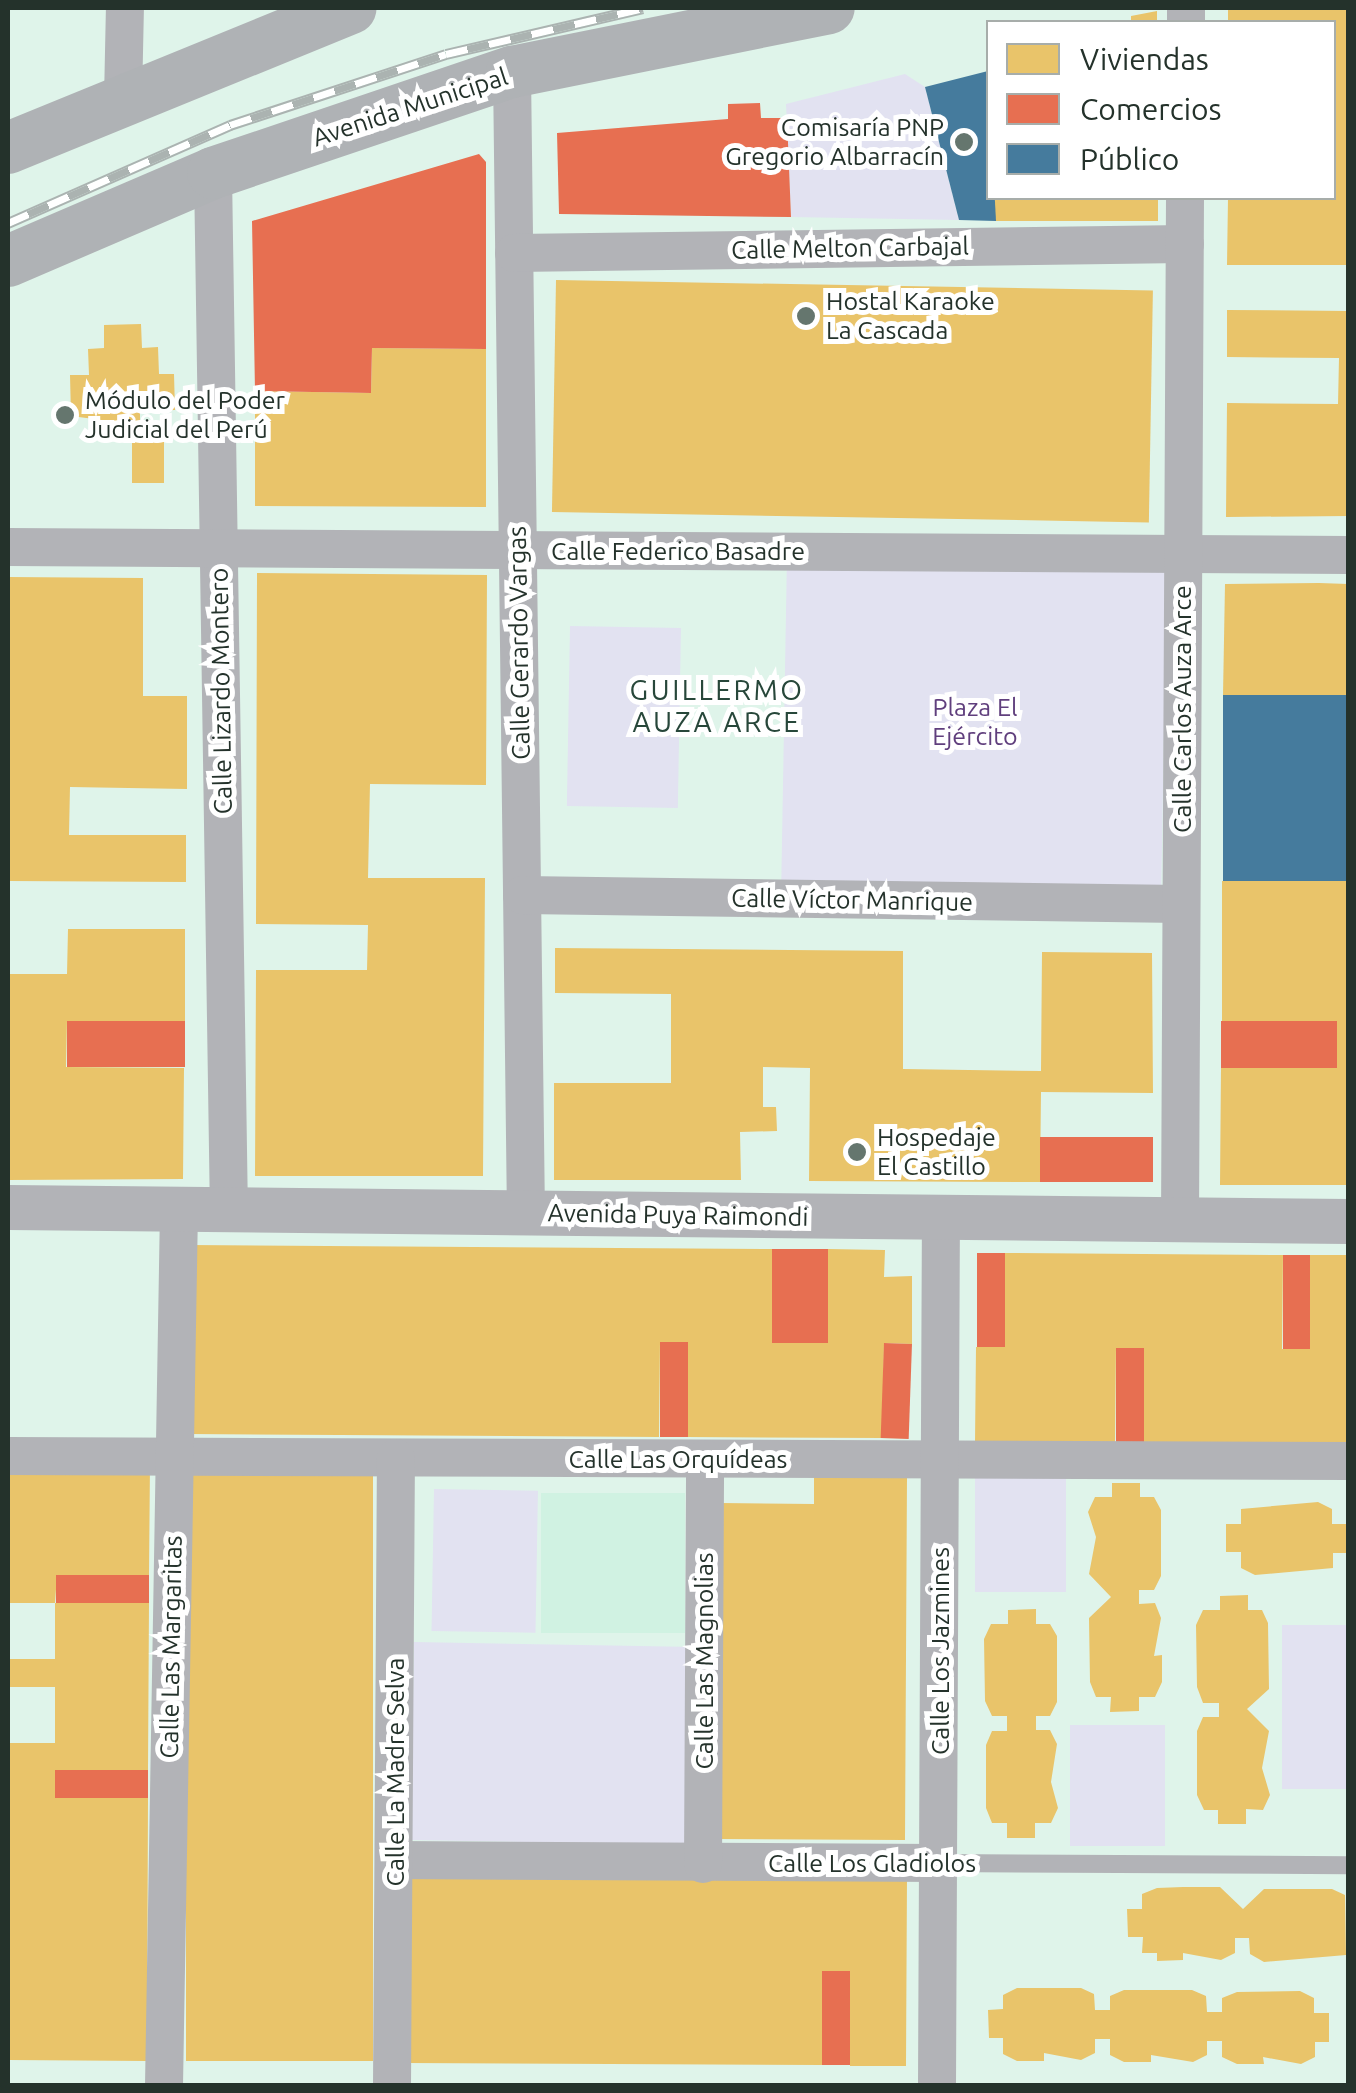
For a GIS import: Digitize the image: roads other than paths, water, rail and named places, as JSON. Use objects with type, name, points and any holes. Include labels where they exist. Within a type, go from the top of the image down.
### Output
[{"type":"main road","points":[[8,148],[351,8]]},
{"type":"main road","name":"Avenida Municipal","points":[[8,260],[213,173],[512,72],[829,8]]},
{"type":"street","points":[[123,100],[126,8]]},
{"type":"street","name":"Calle Gerardo Vargas","points":[[512,72],[526,1213]]},
{"type":"street","name":"Calle Lizardo Montero","points":[[213,173],[230,1210]]},
{"type":"street","name":"Calle Carlos Auza Arce","points":[[1180,1221],[1185,200]]},
{"type":"street","name":"Calle Melton Carbajal","points":[[514,252],[1185,244]]},
{"type":"street","name":"Calle Federico Basadre","points":[[8,547],[1348,555]]},
{"type":"street","name":"Calle Víctor Manrique","points":[[522,895],[1181,904]]},
{"type":"street","name":"Avenida Puya Raimondi","points":[[8,1207],[1348,1221]]},
{"type":"street","name":"Calle Las Margaritas","points":[[164,2086],[179,1209]]},
{"type":"street","name":"Calle Los Jazmines","points":[[938,2086],[941,1218]]},
{"type":"street","name":"Calle Las Orquídeas","points":[[8,1456],[1348,1461]]},
{"type":"street","name":"Calle La Madre Selva","points":[[392,2086],[396,1458]]},
{"type":"street","name":"Calle Las Magnolias","points":[[704,1459],[704,1864]]},
{"type":"street","name":"Calle Los Gladiolos","points":[[394,1860],[938,1863]]},
{"type":"lane","name":"Calle Los Gladiolos","points":[[938,1863],[1348,1864]]},
{"type":"railway","points":[[8,223],[230,125],[446,54],[643,8]]},
{"type":"place","name":"Comisaría PNP Gregorio Albarracín","points":[[964,142]]},
{"type":"place","name":"Hostal Karaoke La Cascada","points":[[806,316]]},
{"type":"place","name":"Módulo del Poder Judicial del Perú","points":[[65,415]]},
{"type":"place","name":"Hospedaje El Castillo","points":[[857,1152]]},
{"type":"district","name":"GUILLERMO AUZA ARCE","points":[[717,706]]},
{"type":"park label","name":"Plaza El Ejército","points":[[975,722]]}]
